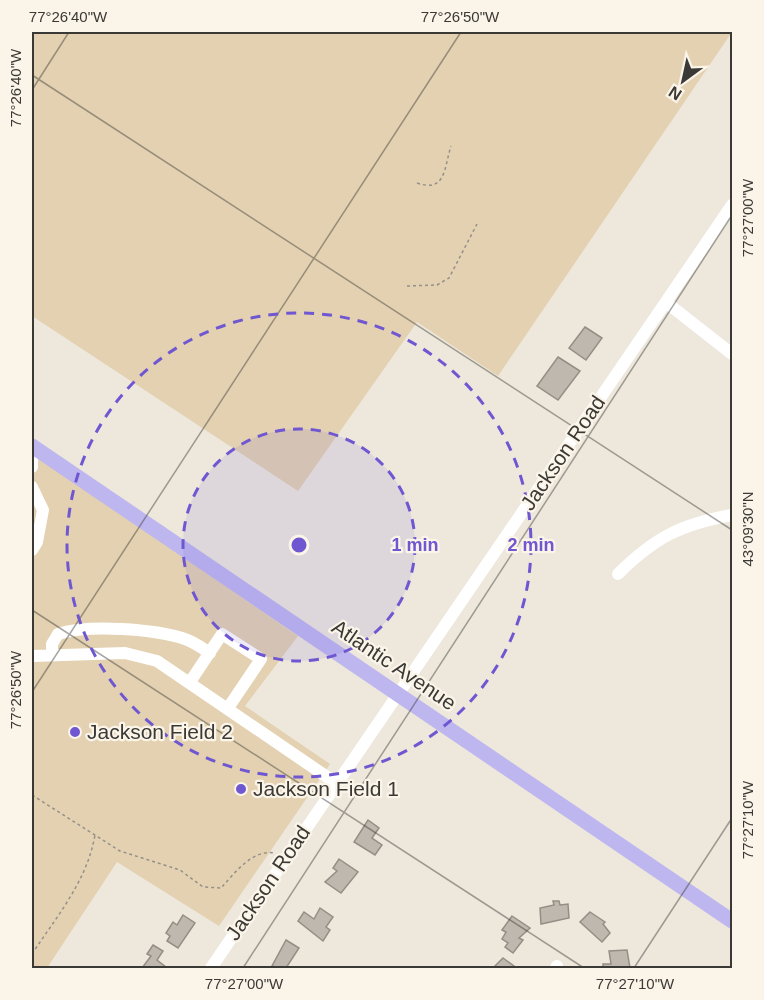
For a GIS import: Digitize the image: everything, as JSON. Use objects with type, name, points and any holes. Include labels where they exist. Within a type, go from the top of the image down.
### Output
[{"type":"main road","name":"Atlantic Avenue","points":[[33,453],[398,693],[732,921]]},
{"type":"street","name":"Jackson Road","points":[[211,969],[732,205]]},
{"type":"street","points":[[667,303],[732,354]]},
{"type":"street","points":[[32,467],[33,453]]},
{"type":"street","points":[[32,487],[43,510],[37,542],[32,550]]},
{"type":"street","points":[[618,574],[670,533],[691,523],[732,515]]},
{"type":"street","points":[[52,656],[52,644],[58,634],[123,629],[164,633],[187,640],[210,653]]},
{"type":"street","points":[[190,682],[222,634],[261,659],[228,708]]},
{"type":"street","points":[[32,656],[97,652],[142,656],[157,661],[336,783]]},
{"type":"path","points":[[417,183],[427,186],[436,185],[441,180],[451,146]]},
{"type":"path","points":[[407,286],[437,285],[449,278],[477,224]]},
{"type":"path","points":[[32,795],[120,851],[180,870],[203,887],[221,888],[251,859],[261,854],[273,853]]},
{"type":"path","points":[[32,954],[81,878],[91,856],[95,835]]},
{"type":"shaded area","points":[[32,32],[732,32],[498,376],[417,322],[298,491],[32,316]]},
{"type":"shaded area","points":[[32,453],[298,636],[245,706],[330,764],[219,926],[117,862],[47,968],[32,968]]},
{"type":"building","points":[[585,327],[602,338],[586,360],[569,348]]},
{"type":"building","points":[[558,357],[580,371],[558,400],[537,386]]},
{"type":"building","points":[[368,820],[379,828],[372,838],[382,845],[375,855],[354,842]]},
{"type":"building","points":[[339,859],[358,872],[341,893],[325,882],[337,871],[333,868]]},
{"type":"building","points":[[553,901],[559,901],[560,905],[568,904],[569,918],[541,924],[540,908],[554,905]]},
{"type":"building","points":[[320,908],[333,917],[326,927],[330,930],[323,941],[298,921],[304,912],[314,919]]},
{"type":"building","points":[[590,912],[605,922],[603,924],[610,933],[602,942],[580,922]]},
{"type":"building","points":[[183,915],[195,923],[178,948],[167,941],[170,936],[166,933],[173,922],[177,925]]},
{"type":"building","points":[[512,916],[530,928],[519,938],[523,940],[513,953],[505,947],[508,943],[502,939],[506,932],[502,930]]},
{"type":"building","points":[[286,940],[299,948],[286,968],[276,968],[272,966]]},
{"type":"building","points":[[153,945],[163,951],[157,960],[165,968],[142,968],[151,956],[147,954]]},
{"type":"building","points":[[627,950],[630,968],[603,968],[603,964],[611,964],[609,951]]},
{"type":"building","points":[[503,958],[514,966],[513,968],[493,968]]},
{"type":"place","name":"Jackson Field 2","points":[[75,732]]},
{"type":"place","name":"Jackson Field 1","points":[[241,789]]}]
